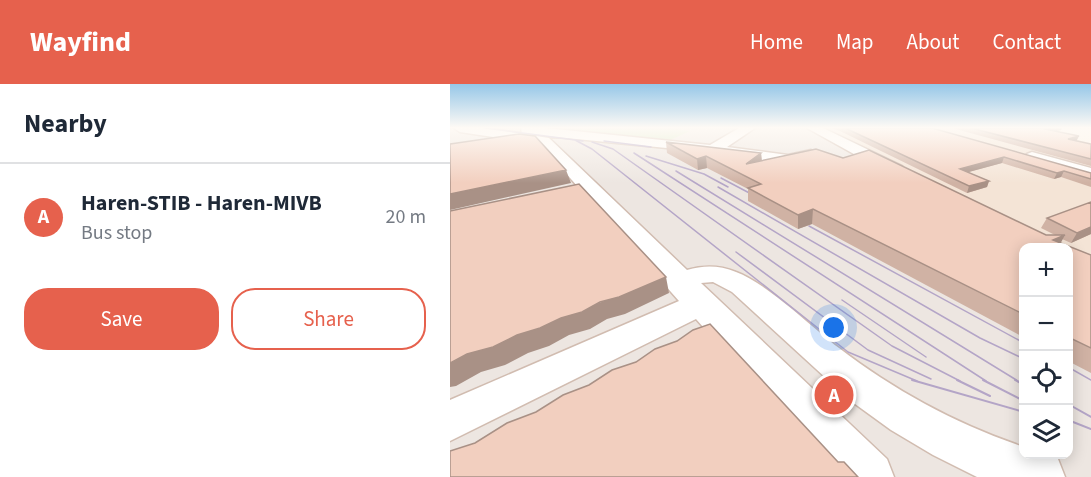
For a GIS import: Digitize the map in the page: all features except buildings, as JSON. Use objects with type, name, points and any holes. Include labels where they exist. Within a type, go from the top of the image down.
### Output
[{"type":"street","points":[[548,146],[579,189],[692,292],[869,477]]},
{"type":"street","points":[[672,146],[788,159],[831,148]]},
{"type":"street","points":[[712,150],[718,146]]},
{"type":"street","points":[[849,146],[910,177]]},
{"type":"street","points":[[1014,152],[1091,173]]},
{"type":"street","points":[[450,421],[692,292],[705,273],[726,276],[742,286],[864,389],[918,423],[969,452],[1040,477]]},
{"type":"shaded area","points":[[450,146],[839,146],[1019,245],[1019,459],[1073,459],[1073,266],[1091,274],[1091,477],[450,477]]},
{"type":"shaded area","points":[[841,146],[1078,146],[1091,150],[1091,274],[1073,254],[1073,243],[1057,243]]},
{"type":"tram line","points":[[587,146],[848,352],[917,381]]},
{"type":"tram line","points":[[605,146],[613,149],[892,346],[960,381]]},
{"type":"tram line","points":[[646,146],[651,147]]},
{"type":"tram line","points":[[634,153],[986,381]]},
{"type":"tram line","points":[[646,156],[704,174],[728,187]]},
{"type":"tram line","points":[[676,171],[1018,381]]},
{"type":"tram line","points":[[721,178],[755,196]]},
{"type":"tram line","points":[[718,187],[980,338],[1019,357]]},
{"type":"tram line","points":[[809,226],[1019,340]]},
{"type":"tram line","points":[[736,252],[868,350],[931,379]]},
{"type":"tram line","points":[[842,300],[926,357]]},
{"type":"tram line","points":[[1073,370],[1091,380]]},
{"type":"tram line","points":[[912,380],[1019,411]]},
{"type":"tram line","points":[[957,380],[990,396]]},
{"type":"tram line","points":[[983,380],[1019,398]]},
{"type":"tram line","points":[[1015,380],[1019,382]]},
{"type":"tram line","points":[[1070,405],[1091,417]]},
{"type":"tram line","points":[[1073,422],[1091,429]]},
{"type":"place","name":"Haren-STIB - Haren-MIVB","points":[[834,395]]}]
